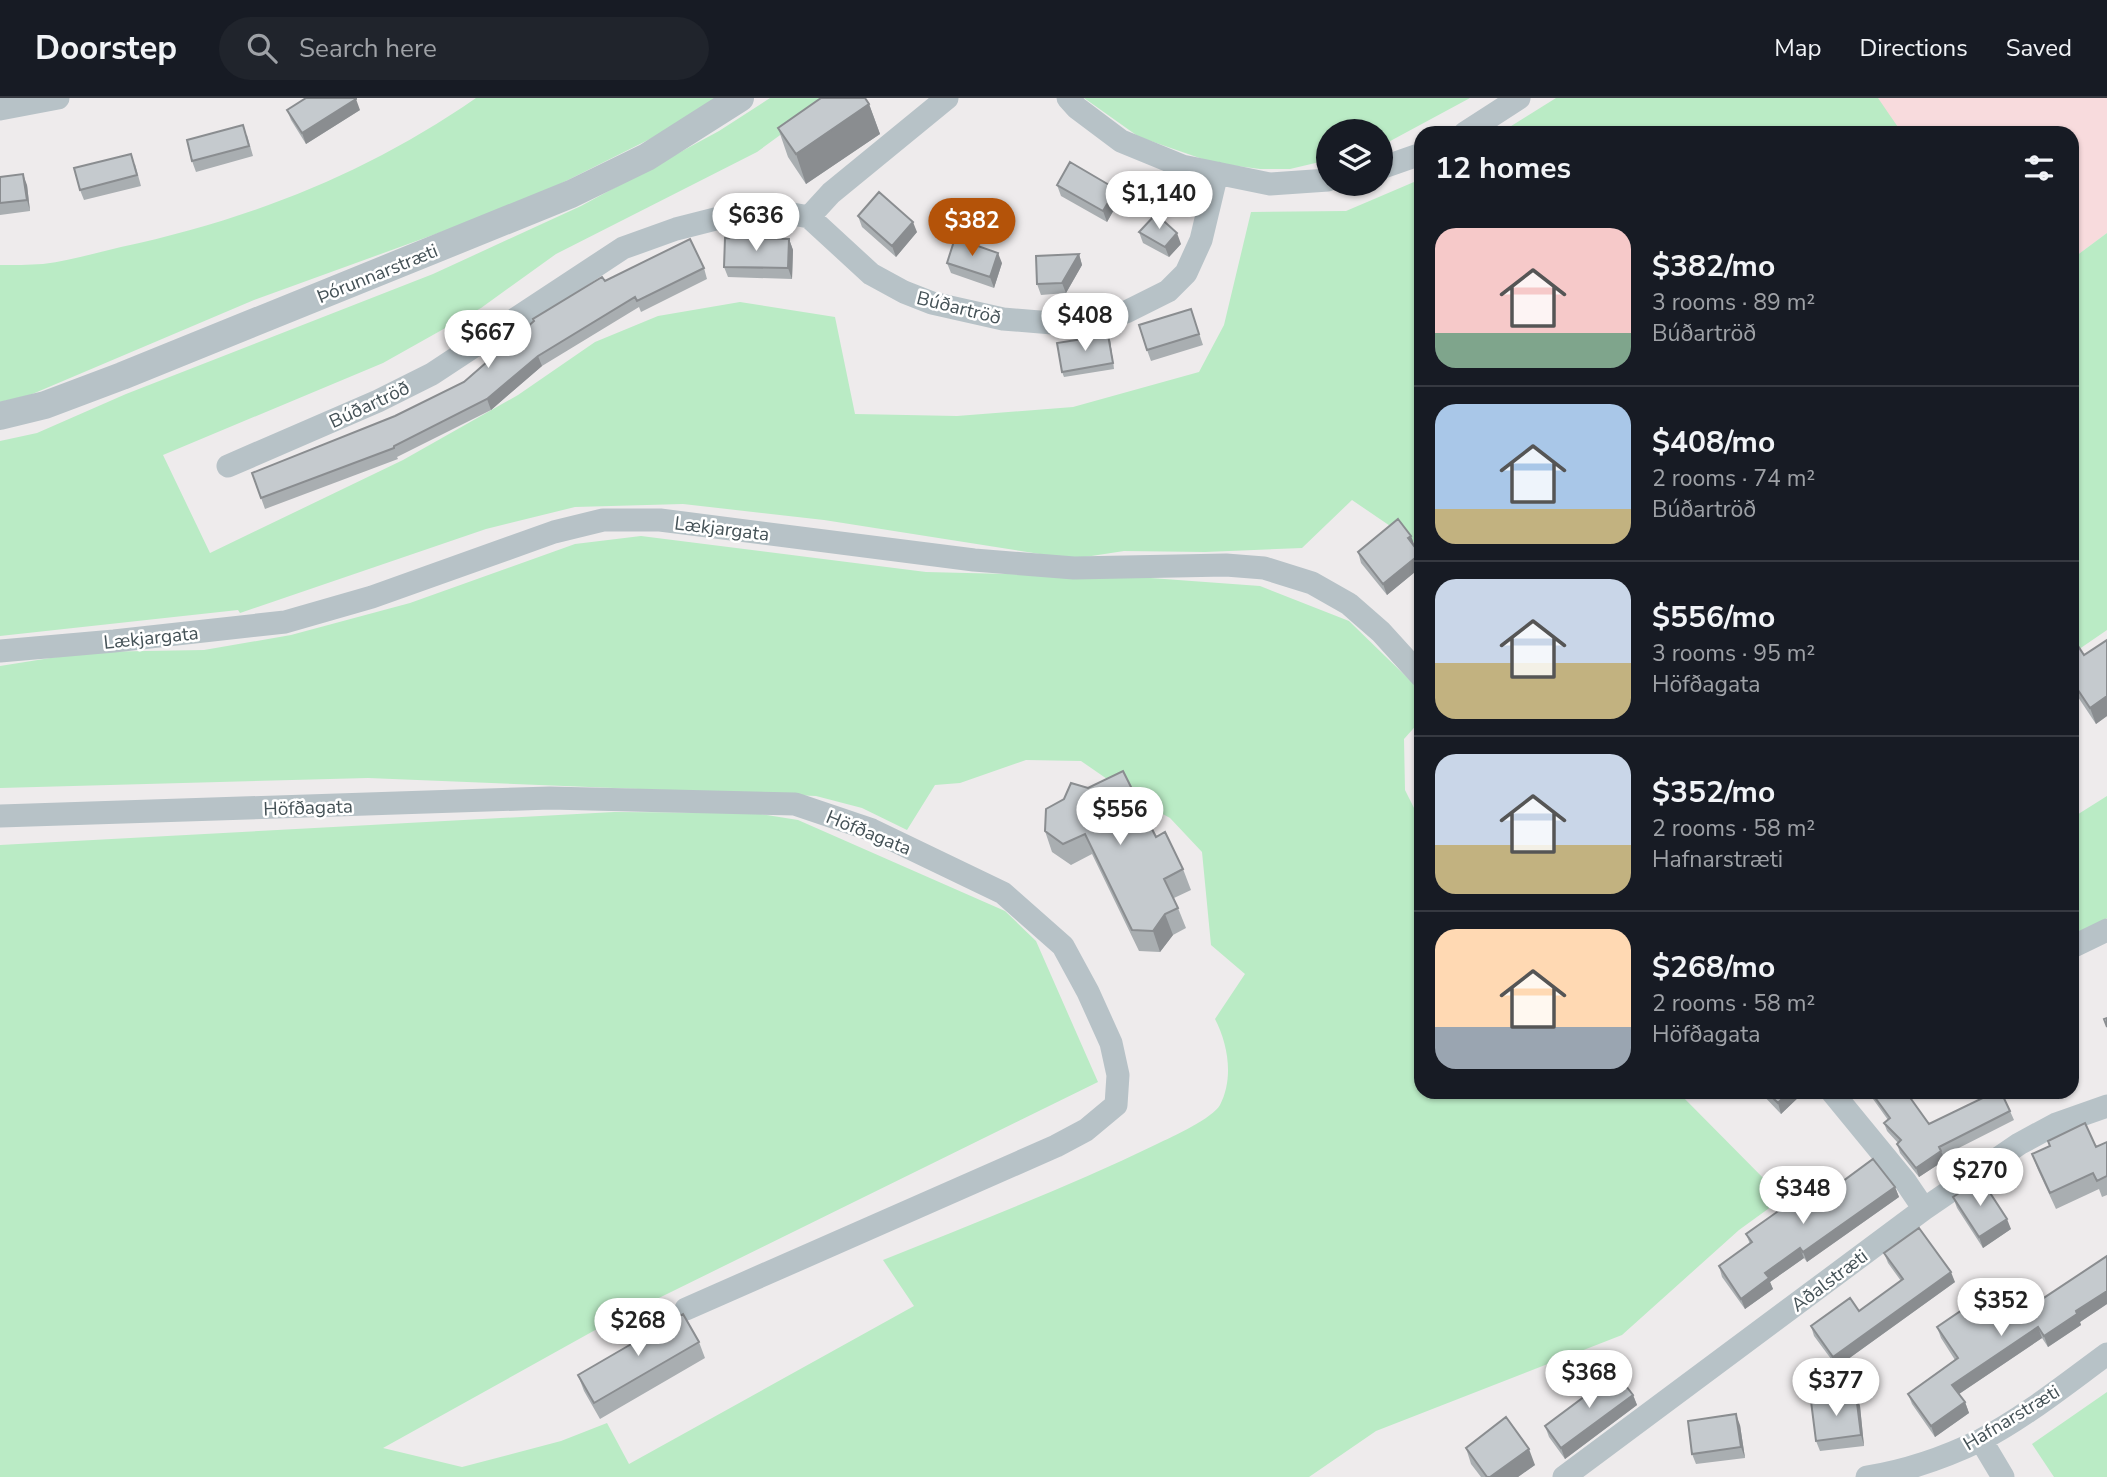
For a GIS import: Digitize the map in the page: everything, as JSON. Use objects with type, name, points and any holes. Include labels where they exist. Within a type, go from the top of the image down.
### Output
[{"type":"street","points":[[0,109],[58,98]]},
{"type":"street","name":"Þórunnarstræti","points":[[0,416],[46,405],[122,376],[571,194],[647,157],[740,98]]},
{"type":"street","points":[[810,217],[831,193],[947,98]]},
{"type":"street","points":[[1068,98],[1121,141],[1182,166],[1270,184],[1316,181]]},
{"type":"street","points":[[1476,126],[1520,98]]},
{"type":"street","points":[[1393,164],[1414,156]]},
{"type":"street","name":"Búðartröð","points":[[228,466],[378,401],[432,374],[623,248],[676,229],[735,214],[787,213],[810,217],[871,274],[932,303],[1003,319],[1064,324],[1126,312],[1168,290],[1186,273],[1201,240],[1217,173]]},
{"type":"street","name":"Lækjargata","points":[[0,651],[285,622],[372,597],[554,531],[603,520],[660,520],[974,559],[1074,568],[1226,565],[1264,568],[1312,583],[1349,604],[1381,632],[1414,668]]},
{"type":"street","name":"Höfðagata","points":[[0,816],[550,798],[795,804],[872,830],[1003,893],[1063,946],[1111,1043],[1118,1074],[1116,1105],[1086,1130],[1056,1146],[686,1309]]},
{"type":"street","points":[[2079,944],[2107,930]]},
{"type":"street","points":[[1844,1099],[1924,1209]]},
{"type":"street","name":"Aðalstræti","points":[[1564,1477],[1924,1209],[2018,1144],[2056,1124],[2107,1106]]},
{"type":"street","name":"Hafnarstræti","points":[[1867,1477],[1932,1460],[1981,1440],[2045,1399],[2107,1354]]},
{"type":"street","points":[[1981,1440],[2003,1477]]},
{"type":"shaded area","points":[[1558,98],[2107,98],[2107,233],[2079,254],[2079,126],[1569,126]]},
{"type":"green space","points":[[476,98],[719,98],[652,138],[524,202],[254,300],[30,395],[0,402],[0,265],[43,264],[72,259],[169,236],[261,208],[350,171],[393,149]]},
{"type":"green space","points":[[770,98],[831,98],[757,152],[556,254],[481,308],[383,363],[163,455],[210,553],[403,460],[518,395],[595,342],[658,316],[740,302],[835,317],[855,414],[957,416],[1073,407],[1199,372],[1224,325],[1251,212],[1346,211],[1381,196],[1393,196],[1393,191],[1414,182],[1414,542],[1352,500],[1302,548],[1205,552],[1124,551],[1072,559],[824,520],[683,504],[575,507],[486,529],[240,613],[238,610],[0,636],[0,441],[37,433],[126,394],[433,274],[581,206],[719,131]]},
{"type":"green space","points":[[1084,98],[1470,98],[1393,140],[1393,119],[1316,119],[1316,163],[1290,169],[1260,169],[1214,163],[1139,137]]},
{"type":"green space","points":[[1556,98],[1878,98],[1897,126],[1511,126]]},
{"type":"green space","points":[[2107,233],[2107,630],[2079,649],[2079,254]]},
{"type":"green space","points":[[641,536],[926,572],[1137,577],[1260,586],[1349,621],[1414,684],[1414,728],[1404,739],[1405,790],[1414,808],[1414,1099],[1685,1099],[1783,1198],[1739,1230],[1622,1335],[1376,1431],[1309,1477],[0,1477],[0,845],[614,812],[754,813],[798,820],[1005,911],[1036,941],[1098,1082],[606,1324],[383,1448],[462,1467],[561,1441],[607,1423],[629,1464],[914,1306],[883,1260],[1123,1160],[1191,1127],[1209,1116],[1220,1105],[1227,1084],[1228,1061],[1215,1019],[1245,974],[1211,945],[1202,852],[1170,818],[1139,801],[1081,761],[1026,760],[960,783],[935,785],[907,830],[862,808],[816,796],[368,778],[0,788],[0,666],[88,652],[204,650],[291,635],[410,603],[575,544]]},
{"type":"green space","points":[[2107,796],[2107,918],[2079,935],[2079,814]]},
{"type":"green space","points":[[2107,1392],[2107,1477],[2054,1477],[2032,1444]]},
{"type":"building","points":[[306,98],[356,99],[302,133],[287,110]]},
{"type":"building","points":[[821,98],[865,98],[869,104],[796,154],[778,128]]},
{"type":"building","points":[[243,125],[249,146],[192,161],[187,140]]},
{"type":"building","points":[[131,154],[137,175],[80,190],[74,168]]},
{"type":"building","points":[[1070,162],[1116,189],[1103,211],[1057,185]]},
{"type":"building","points":[[23,174],[27,200],[0,203],[0,177]]},
{"type":"building","points":[[879,192],[913,222],[892,246],[858,216]]},
{"type":"building","points":[[1156,214],[1177,233],[1165,247],[1139,232]]},
{"type":"building","points":[[725,238],[789,239],[788,268],[724,267]]},
{"type":"building","points":[[955,238],[998,253],[990,277],[947,263]]},
{"type":"building","points":[[690,239],[704,268],[637,301],[635,297],[538,356],[487,399],[394,448],[261,498],[252,473],[395,416],[464,382],[534,321],[533,319],[602,277],[605,281]]},
{"type":"building","points":[[1079,254],[1062,283],[1037,284],[1036,256]]},
{"type":"building","points":[[1191,309],[1199,334],[1147,350],[1139,325]]},
{"type":"building","points":[[1108,335],[1113,363],[1062,372],[1057,343]]},
{"type":"building","points":[[1398,519],[1411,536],[1408,538],[1414,546],[1414,559],[1383,584],[1358,552]]},
{"type":"building","points":[[2107,640],[2107,696],[2090,708],[2079,692],[2079,648],[2084,655]]},
{"type":"building","points":[[1123,771],[1156,837],[1165,832],[1183,869],[1164,879],[1178,908],[1165,914],[1153,931],[1132,930],[1085,834],[1063,844],[1045,831],[1046,809],[1064,799],[1071,783],[1088,788]]},
{"type":"building","points":[[1876,1099],[1911,1099],[1929,1124],[1981,1099],[2004,1099],[2010,1111],[1939,1147],[1941,1151],[1916,1168],[1897,1144],[1901,1140],[1884,1123],[1890,1118]]},
{"type":"building","points":[[2085,1123],[2096,1147],[2107,1142],[2107,1176],[2097,1181],[2093,1173],[2050,1193],[2032,1154],[2050,1146],[2048,1141]]},
{"type":"building","points":[[1873,1159],[1895,1187],[1803,1252],[1800,1248],[1765,1273],[1769,1278],[1741,1299],[1719,1266],[1752,1242],[1746,1234],[1808,1190],[1816,1201]]},
{"type":"building","points":[[1981,1179],[2007,1219],[1979,1237],[1953,1197]]},
{"type":"building","points":[[1919,1228],[1951,1272],[1833,1357],[1811,1326],[1850,1298],[1859,1311],[1903,1279],[1884,1253]]},
{"type":"building","points":[[2107,1256],[2107,1291],[2044,1336],[2038,1327],[1952,1385],[1965,1402],[1931,1426],[1908,1394],[1958,1358],[1937,1327],[1968,1306],[1977,1320],[1993,1309],[2003,1325]]},
{"type":"building","points":[[683,1314],[699,1342],[594,1403],[578,1375]]},
{"type":"building","points":[[1616,1373],[1633,1395],[1561,1448],[1545,1426]]},
{"type":"building","points":[[1856,1395],[1861,1435],[1816,1441],[1811,1401]]},
{"type":"building","points":[[1736,1414],[1741,1447],[1692,1454],[1688,1421]]},
{"type":"building","points":[[1506,1417],[1529,1449],[1487,1477],[1466,1448]]}]
